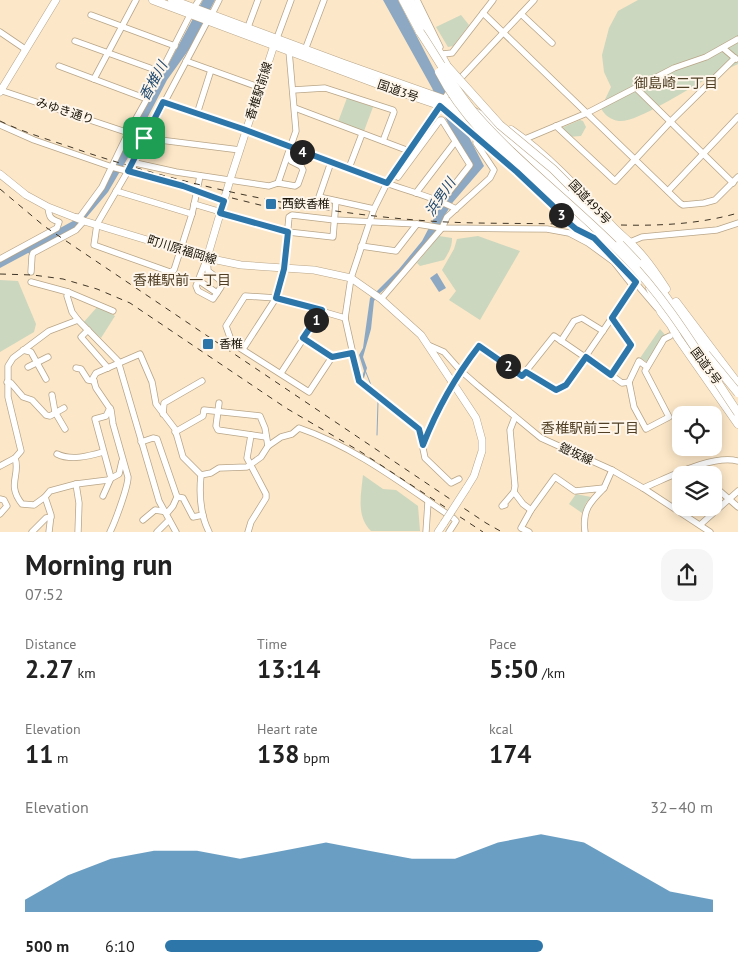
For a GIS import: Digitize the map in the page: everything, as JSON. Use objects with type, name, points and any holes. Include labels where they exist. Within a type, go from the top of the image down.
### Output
[{"type":"highway","name":"国道3号","points":[[153,0],[210,17],[455,104],[518,146],[619,237],[650,274],[721,375],[738,394]]},
{"type":"highway","name":"国道3号","points":[[172,0],[192,11]]},
{"type":"highway","points":[[403,0],[445,84],[463,112],[511,161],[623,261]]},
{"type":"highway","points":[[410,0],[460,88],[481,114],[525,161],[626,257],[704,359],[738,413]]},
{"type":"highway","name":"国道3号","points":[[210,17],[248,27],[275,41],[289,51],[441,99],[460,120],[511,152],[572,208],[623,261],[637,282],[650,288],[716,381],[738,406]]},
{"type":"highway","points":[[420,32],[447,76],[469,106],[494,134],[629,253],[650,277],[707,356],[738,394]]},
{"type":"highway","points":[[447,66],[500,125],[553,169],[619,237]]},
{"type":"highway","name":"国道495号","points":[[455,104],[507,128],[554,164],[619,237],[630,242],[738,384]]},
{"type":"highway","points":[[650,288],[661,312],[689,356],[738,424]]},
{"type":"highway","name":"国道495号","points":[[678,314],[705,342]]},
{"type":"main road","points":[[0,91],[56,0]]},
{"type":"main road","name":"香椎駅前線","points":[[206,258],[275,41]]},
{"type":"main road","name":"町川原福岡線","points":[[0,174],[26,195],[48,207],[84,221],[230,264],[314,270],[351,278],[378,296],[421,335],[476,418],[482,440],[479,464],[466,489],[438,532]]},
{"type":"street","points":[[94,79],[136,0]]},
{"type":"street","points":[[74,217],[80,217],[102,187],[199,0]]},
{"type":"street","points":[[200,176],[192,214],[174,270],[170,272],[94,245],[97,224],[128,171],[142,137],[219,0]]},
{"type":"street","points":[[248,27],[258,0]]},
{"type":"street","points":[[275,41],[291,0]]},
{"type":"street","points":[[305,50],[324,0]]},
{"type":"street","points":[[417,0],[456,83]]},
{"type":"street","points":[[444,54],[452,53],[493,0]]},
{"type":"street","points":[[459,480],[451,483],[425,458],[419,429],[359,381],[345,318],[351,278],[374,209],[387,183],[409,152],[441,99],[534,0]]},
{"type":"street","points":[[483,13],[683,205],[715,200],[738,177]]},
{"type":"street","points":[[521,14],[552,43]]},
{"type":"street","points":[[91,15],[175,46]]},
{"type":"street","points":[[0,32],[26,49]]},
{"type":"street","points":[[525,140],[587,113],[674,68],[706,57],[738,39]]},
{"type":"street","points":[[75,41],[161,72]]},
{"type":"street","points":[[556,126],[615,181],[636,161],[670,122],[737,59],[723,48]]},
{"type":"street","points":[[278,183],[296,130],[294,90],[289,51]]},
{"type":"street","points":[[186,61],[260,88]]},
{"type":"street","points":[[59,66],[147,99]]},
{"type":"street","points":[[197,114],[211,70]]},
{"type":"street","points":[[294,90],[325,88],[393,110],[394,112],[383,141]]},
{"type":"street","points":[[636,88],[733,183]]},
{"type":"street","name":"みゆき通り","points":[[0,91],[142,137],[240,150]]},
{"type":"street","points":[[163,102],[349,168],[456,209]]},
{"type":"street","points":[[295,108],[409,152]]},
{"type":"street","points":[[668,191],[738,117]]},
{"type":"street","points":[[398,177],[440,120],[442,120],[470,165],[441,202]]},
{"type":"street","points":[[460,120],[552,205],[563,218],[576,229],[594,238],[623,261]]},
{"type":"street","points":[[0,125],[34,140],[112,167],[197,191],[224,201]]},
{"type":"street","points":[[349,168],[362,134]]},
{"type":"street","points":[[378,296],[442,228],[447,217],[490,178],[494,170],[476,143],[477,136]]},
{"type":"street","points":[[416,193],[455,142]]},
{"type":"street","points":[[132,162],[200,176],[269,186],[278,183],[295,186],[298,184],[303,170],[301,166],[291,161],[290,148]]},
{"type":"street","points":[[331,162],[319,197],[374,209]]},
{"type":"street","points":[[116,191],[192,214]]},
{"type":"street","points":[[194,204],[288,232],[333,237],[336,201]]},
{"type":"street","points":[[0,259],[57,228],[59,222],[51,219],[48,207]]},
{"type":"street","points":[[243,348],[276,298],[284,269],[289,216],[292,215],[335,220],[417,224],[442,228],[547,229],[569,233],[588,243],[637,282],[671,325]]},
{"type":"street","points":[[31,272],[33,252],[76,230],[84,221]]},
{"type":"street","points":[[630,242],[642,237],[717,230],[738,223]]},
{"type":"street","points":[[361,246],[396,251],[417,224]]},
{"type":"street","points":[[206,258],[208,271],[220,280],[221,287],[213,299],[198,292],[196,286],[206,258]]},
{"type":"street","points":[[198,280],[218,293]]},
{"type":"street","points":[[31,282],[68,292],[113,311]]},
{"type":"street","points":[[526,372],[556,390],[566,385],[637,282]]},
{"type":"street","points":[[68,292],[66,296],[72,312],[118,361],[159,501],[176,532]]},
{"type":"street","points":[[332,357],[309,392],[243,348],[232,343],[226,326],[245,296],[276,298],[345,318]]},
{"type":"street","points":[[280,373],[322,310]]},
{"type":"street","points":[[560,341],[574,321],[582,318],[603,332]]},
{"type":"street","points":[[611,375],[631,345],[612,318]]},
{"type":"street","points":[[0,466],[16,458],[21,451],[8,397],[8,366],[13,358],[49,331],[78,320]]},
{"type":"street","points":[[88,330],[81,336],[108,368]]},
{"type":"street","points":[[423,445],[444,396],[454,384],[460,370],[479,346],[522,376],[554,336],[622,383],[629,382]]},
{"type":"street","points":[[647,366],[639,361],[629,382],[634,407],[646,429],[669,417],[645,371],[664,339],[670,336]]},
{"type":"street","points":[[303,338],[332,357],[352,353]]},
{"type":"street","name":"鎧坂線","points":[[428,345],[444,352],[460,370],[542,438],[612,470],[710,532]]},
{"type":"street","points":[[23,350],[31,352],[46,380]]},
{"type":"street","points":[[110,532],[116,521],[121,499],[128,482],[110,408],[96,388],[94,381],[96,373],[140,354],[152,382],[156,404],[175,432],[183,457],[201,475],[201,507],[209,532]]},
{"type":"street","points":[[28,367],[48,357]]},
{"type":"street","points":[[76,368],[79,368],[88,380],[94,381]]},
{"type":"street","points":[[163,414],[164,403],[202,381]]},
{"type":"street","points":[[7,382],[11,383],[23,397],[32,400],[46,415],[50,416],[64,408]]},
{"type":"street","points":[[52,395],[55,412],[65,429]]},
{"type":"street","points":[[218,403],[216,426],[218,430],[266,437]]},
{"type":"street","points":[[103,496],[111,478],[94,419],[106,416],[110,408]]},
{"type":"street","points":[[175,432],[203,416],[204,410],[260,416],[268,446]]},
{"type":"street","points":[[505,505],[502,506],[514,492],[515,486],[510,430],[515,417]]},
{"type":"street","points":[[201,475],[211,473],[219,468],[246,467],[261,457],[268,446],[280,438],[292,434],[299,428],[312,432],[368,461],[456,521],[449,532]]},
{"type":"street","points":[[248,532],[251,522],[266,498],[266,494],[247,458],[251,435]]},
{"type":"street","points":[[141,442],[153,438],[157,439],[177,497],[166,513]]},
{"type":"street","points":[[57,454],[64,458],[104,452]]},
{"type":"street","points":[[16,458],[17,470],[13,482],[17,498],[22,504],[34,505],[50,491],[111,478],[118,474],[123,459]]},
{"type":"street","points":[[699,466],[722,459],[738,461]]},
{"type":"street","points":[[585,532],[584,522],[588,504],[604,488],[612,470]]},
{"type":"street","points":[[642,488],[672,476]]},
{"type":"street","points":[[528,532],[521,528],[531,510],[555,477],[574,491],[604,488]]},
{"type":"street","points":[[76,484],[79,503],[78,532]]},
{"type":"street","points":[[700,525],[738,491]]},
{"type":"street","points":[[514,492],[531,510]]},
{"type":"street","points":[[722,493],[738,507]]},
{"type":"street","points":[[45,497],[51,517],[49,532]]},
{"type":"street","points":[[177,497],[183,498],[193,517],[203,515]]},
{"type":"street","points":[[0,499],[4,500],[7,506],[0,514]]},
{"type":"street","points":[[426,532],[428,502]]},
{"type":"street","points":[[144,520],[155,510],[166,513]]},
{"type":"street","points":[[32,532],[46,518],[51,517]]},
{"type":"street","points":[[157,532],[170,520]]},
{"type":"green space","points":[[638,0],[738,0],[738,64],[703,81],[649,112],[627,120],[613,120],[601,108],[611,87],[604,72],[602,55],[609,28],[618,11]]},
{"type":"green space","points":[[461,15],[469,25],[453,46],[448,47],[436,27]]},
{"type":"green space","points":[[347,98],[373,107],[364,131],[338,122]]},
{"type":"green space","points":[[580,120],[583,121],[586,127],[581,136],[568,137],[559,129]]},
{"type":"green space","points":[[439,236],[452,238],[450,249],[444,260],[420,266],[417,263]]},
{"type":"green space","points":[[478,236],[520,251],[480,320],[449,300],[456,291],[442,270],[454,249],[457,239]]},
{"type":"green space","points":[[0,280],[18,281],[36,324],[34,332],[0,352]]},
{"type":"green space","points":[[98,306],[115,316],[101,338],[83,323]]},
{"type":"green space","points":[[660,329],[666,336],[647,362],[640,358]]},
{"type":"green space","points":[[363,475],[383,489],[396,490],[418,506],[420,531],[371,531],[366,525],[361,512]]},
{"type":"green space","points":[[576,494],[591,497],[582,513],[569,504]]},
{"type":"water","points":[[203,0],[215,0],[190,48],[167,80],[141,130],[137,142],[108,192],[80,225],[31,254],[28,253],[0,268],[0,262],[11,255],[82,216],[102,192],[113,167]]},
{"type":"water","points":[[383,0],[398,0],[484,166],[453,202],[438,230],[374,301],[371,329],[363,357],[367,368],[363,381],[361,380],[364,371],[359,355],[363,348],[370,298],[399,269],[422,241],[441,205],[471,166],[452,132],[432,88]]},
{"type":"water","points":[[437,273],[446,288],[439,292],[430,278]]},
{"type":"waterway","name":"浜男川","points":[[365,370],[373,390]]},
{"type":"waterway","points":[[377,398],[377,435]]},
{"type":"railway","points":[[0,121],[31,134],[126,165],[211,188],[298,205],[342,212],[429,221],[561,224]]},
{"type":"railway","points":[[0,189],[44,226],[502,532]]},
{"type":"railway","points":[[232,198],[293,210]]},
{"type":"railway","points":[[621,225],[680,224],[738,213]]},
{"type":"railway","points":[[0,274],[33,275],[63,279],[97,289],[130,303],[286,408],[361,452],[483,532]]},
{"type":"place","name":"西鉄香椎","points":[[271,204]]},
{"type":"place","name":"香椎","points":[[208,344]]},
{"type":"district","name":"御島崎二丁目","points":[[676,83]]},
{"type":"district","name":"香椎駅前一丁目","points":[[182,280]]},
{"type":"district","name":"香椎駅前三丁目","points":[[590,428]]},
{"type":"route","points":[[163,102],[243,129],[387,183],[440,106],[517,172],[563,218],[576,229],[594,238],[636,282],[612,318],[631,345],[611,375],[586,357],[566,385],[556,390],[526,372],[522,376],[479,346],[460,370],[454,384],[444,396],[423,445],[419,429],[359,381],[352,353],[332,357],[303,338],[322,310],[276,298],[284,269],[288,232],[220,213],[224,201],[183,186],[128,171],[144,138],[163,102]]},
{"type":"water label","name":"香椎川","points":[[153,81]]}]
